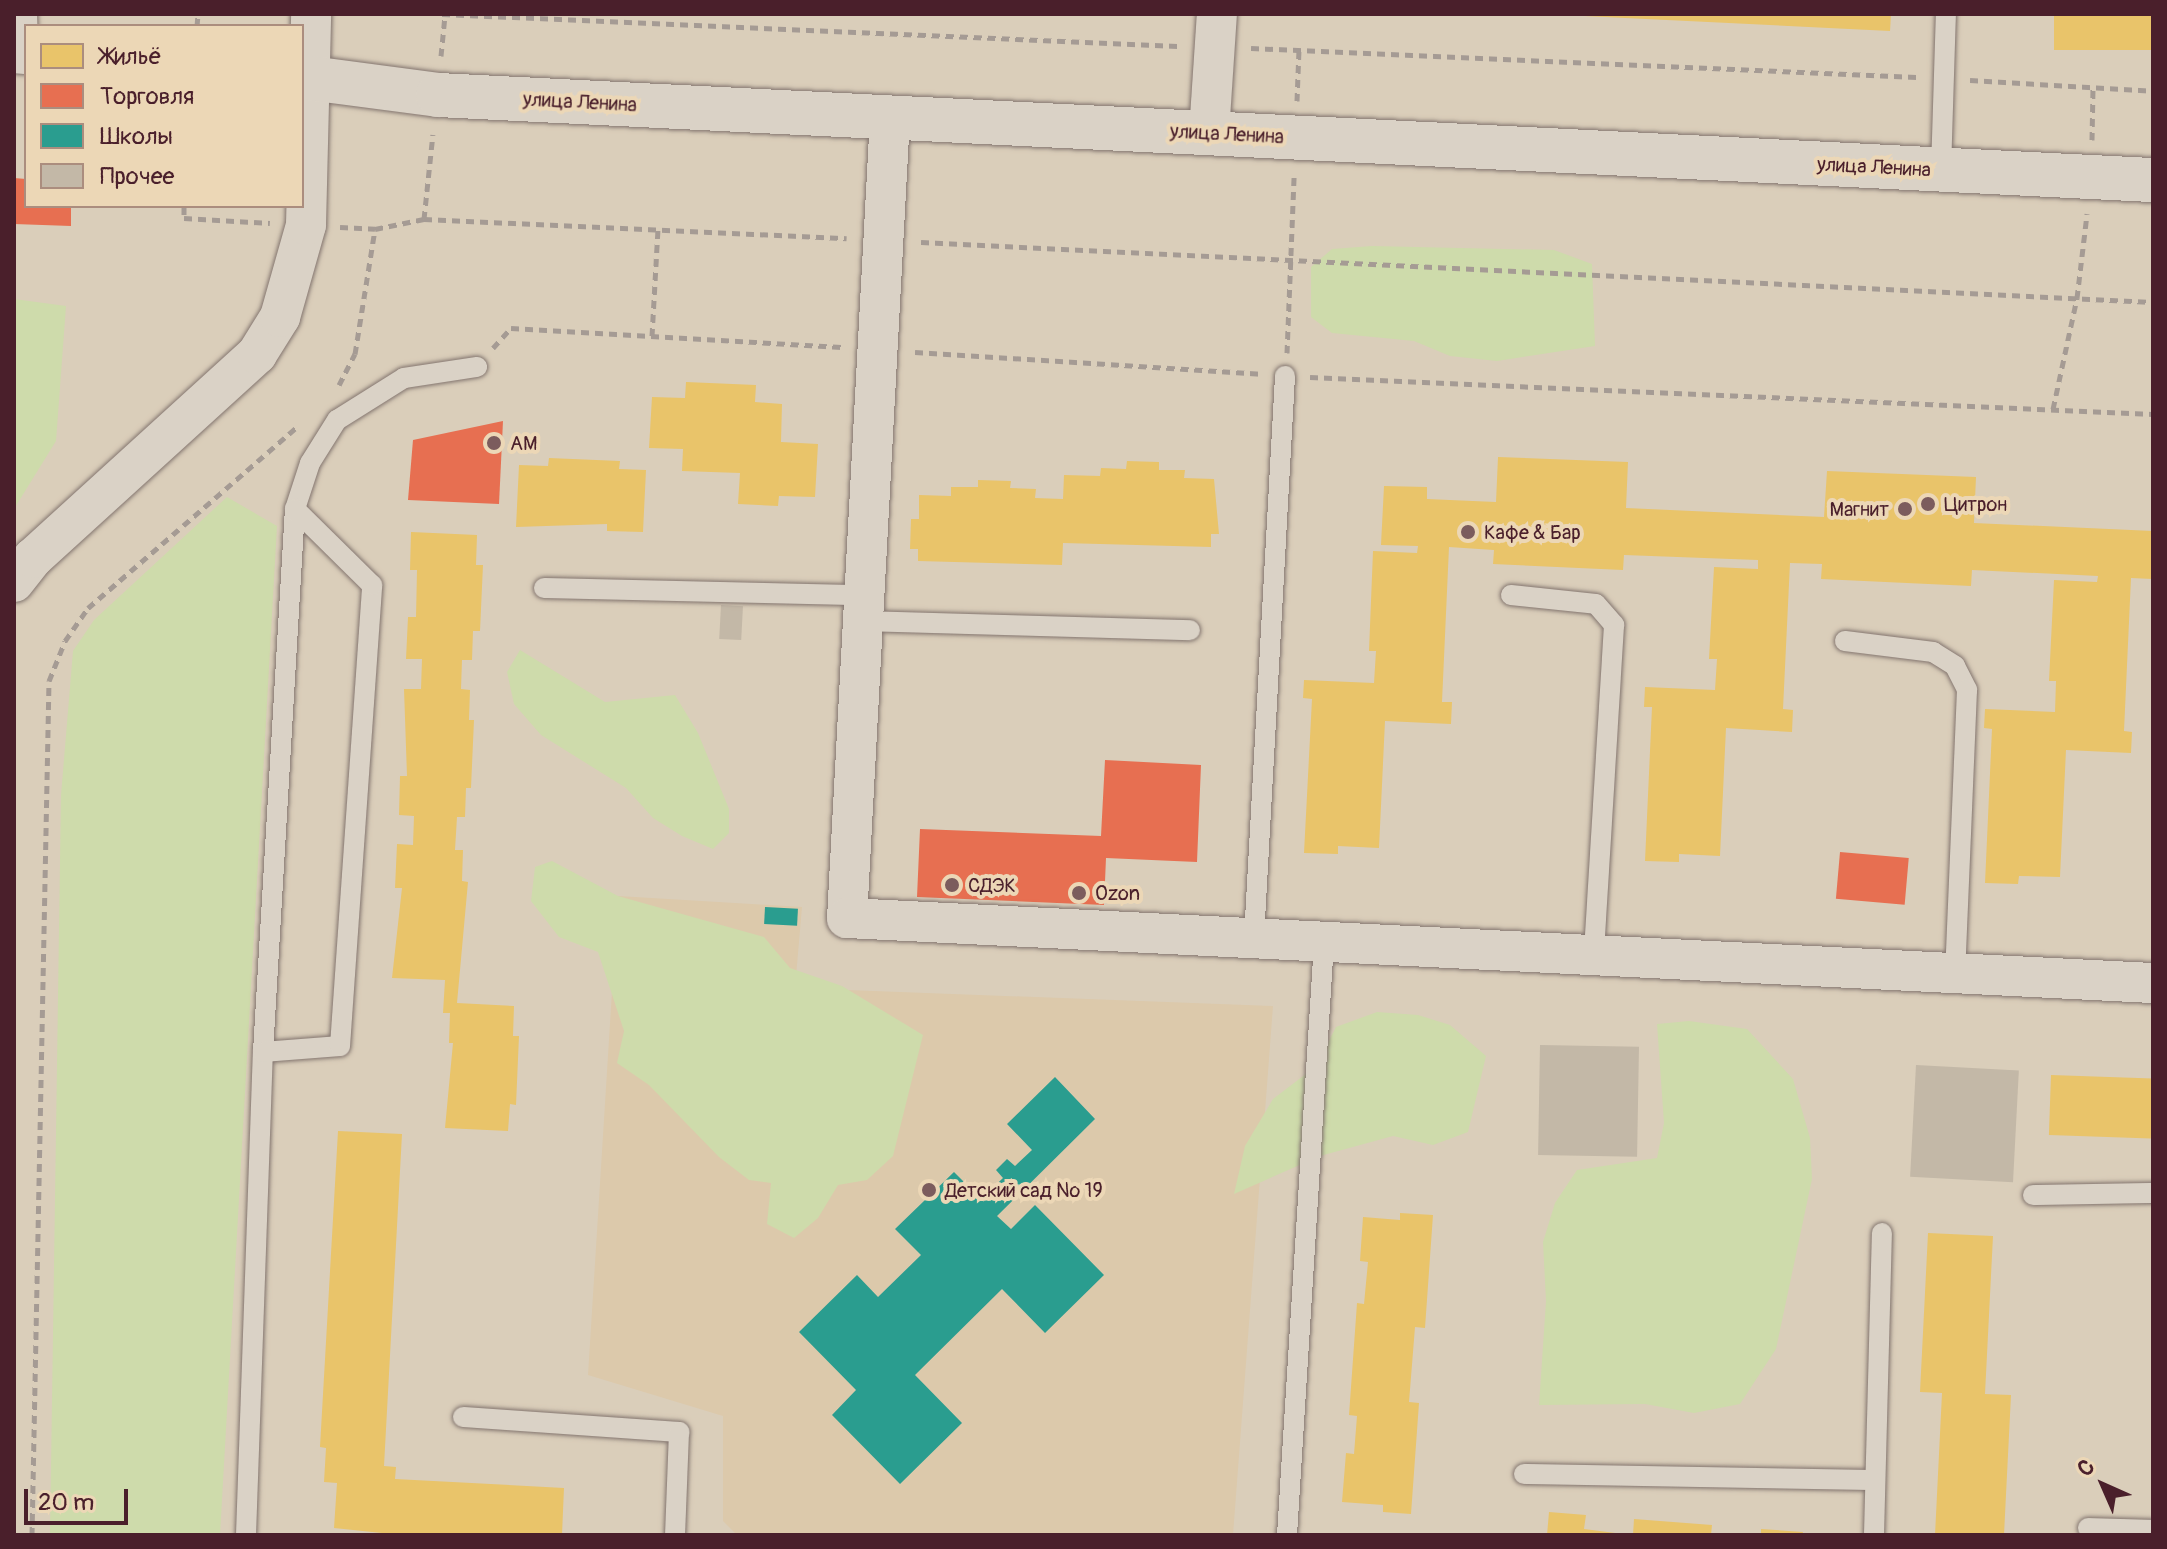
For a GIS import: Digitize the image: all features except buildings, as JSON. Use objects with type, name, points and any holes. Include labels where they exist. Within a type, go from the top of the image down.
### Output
[{"type":"main road","name":"улица Ленина","points":[[306,77],[438,95],[2153,180]]},
{"type":"street","points":[[14,582],[33,558],[257,354],[280,317],[306,225],[306,77],[311,14]]},
{"type":"street","points":[[1209,133],[1216,31]]},
{"type":"street","points":[[890,117],[847,918],[2153,983]]},
{"type":"lane","points":[[1941,170],[1946,14]]},
{"type":"lane","points":[[246,1535],[263,1052],[295,509],[310,463],[337,420],[404,378],[477,367]]},
{"type":"lane","points":[[1254,938],[1285,376]]},
{"type":"lane","points":[[263,1052],[340,1046],[372,585],[295,509]]},
{"type":"lane","points":[[544,588],[1190,630]]},
{"type":"lane","points":[[1511,595],[1596,604],[1614,625],[1594,956]]},
{"type":"lane","points":[[1845,641],[1933,652],[1955,666],[1967,690],[1955,975]]},
{"type":"lane","points":[[1287,1535],[1324,942]]},
{"type":"lane","points":[[2033,1195],[2153,1193]]},
{"type":"lane","points":[[1874,1535],[1882,1233]]},
{"type":"lane","points":[[463,1417],[679,1432],[675,1535]]},
{"type":"lane","points":[[1524,1474],[1875,1480]]},
{"type":"lane","points":[[2088,1528],[2153,1530]]},
{"type":"path","points":[[424,219],[444,15],[1216,31],[1299,50],[1943,78],[2153,91]]},
{"type":"path","points":[[1285,376],[1299,50]]},
{"type":"path","points":[[2053,409],[2077,298],[2091,176],[2093,89]]},
{"type":"path","points":[[335,390],[355,354],[375,229],[424,219],[2153,302]]},
{"type":"path","points":[[652,336],[658,229]]},
{"type":"path","points":[[32,1535],[49,681],[65,641],[88,608],[309,417]]},
{"type":"shaded area","name":"Детский сад № 19","points":[[618,896],[802,907],[795,988],[1273,1006],[1233,1535],[737,1535],[723,1521],[723,1416],[588,1375]]},
{"type":"green space","points":[[1372,246],[1554,250],[1592,264],[1595,346],[1497,361],[1450,356],[1414,341],[1332,333],[1311,317],[1311,267],[1332,249]]},
{"type":"green space","points":[[14,299],[66,306],[56,441],[14,509]]},
{"type":"green space","points":[[227,497],[277,526],[220,1535],[50,1535],[61,795],[73,651],[94,620]]},
{"type":"green space","points":[[520,650],[605,702],[675,695],[698,733],[729,809],[729,833],[713,849],[682,836],[653,818],[626,788],[541,735],[514,704],[507,672]]},
{"type":"green space","points":[[552,861],[618,896],[764,937],[790,968],[842,986],[923,1035],[893,1156],[867,1180],[838,1185],[818,1218],[794,1238],[767,1224],[771,1183],[749,1180],[719,1157],[649,1085],[617,1063],[624,1031],[598,952],[559,937],[531,901],[535,867]]},
{"type":"green space","points":[[1377,1012],[1418,1015],[1450,1025],[1486,1056],[1468,1132],[1433,1145],[1393,1136],[1320,1156],[1234,1194],[1245,1146],[1273,1099],[1315,1067],[1336,1027]]},
{"type":"green space","points":[[1689,1021],[1747,1029],[1793,1079],[1810,1138],[1812,1179],[1776,1349],[1740,1404],[1694,1413],[1645,1404],[1539,1405],[1546,1301],[1543,1242],[1555,1203],[1577,1170],[1657,1158],[1664,1123],[1657,1024]]},
{"type":"place","name":"АМ","points":[[494,443]]},
{"type":"place","name":"Цитрон","points":[[1928,504]]},
{"type":"place","name":"Магнит","points":[[1905,509]]},
{"type":"place","name":"Кафе & Бар","points":[[1468,532]]},
{"type":"place","name":"СДЭК","points":[[952,885]]},
{"type":"place","name":"Ozon","points":[[1079,893]]},
{"type":"place","name":"Детский сад № 19","points":[[929,1190]]}]
